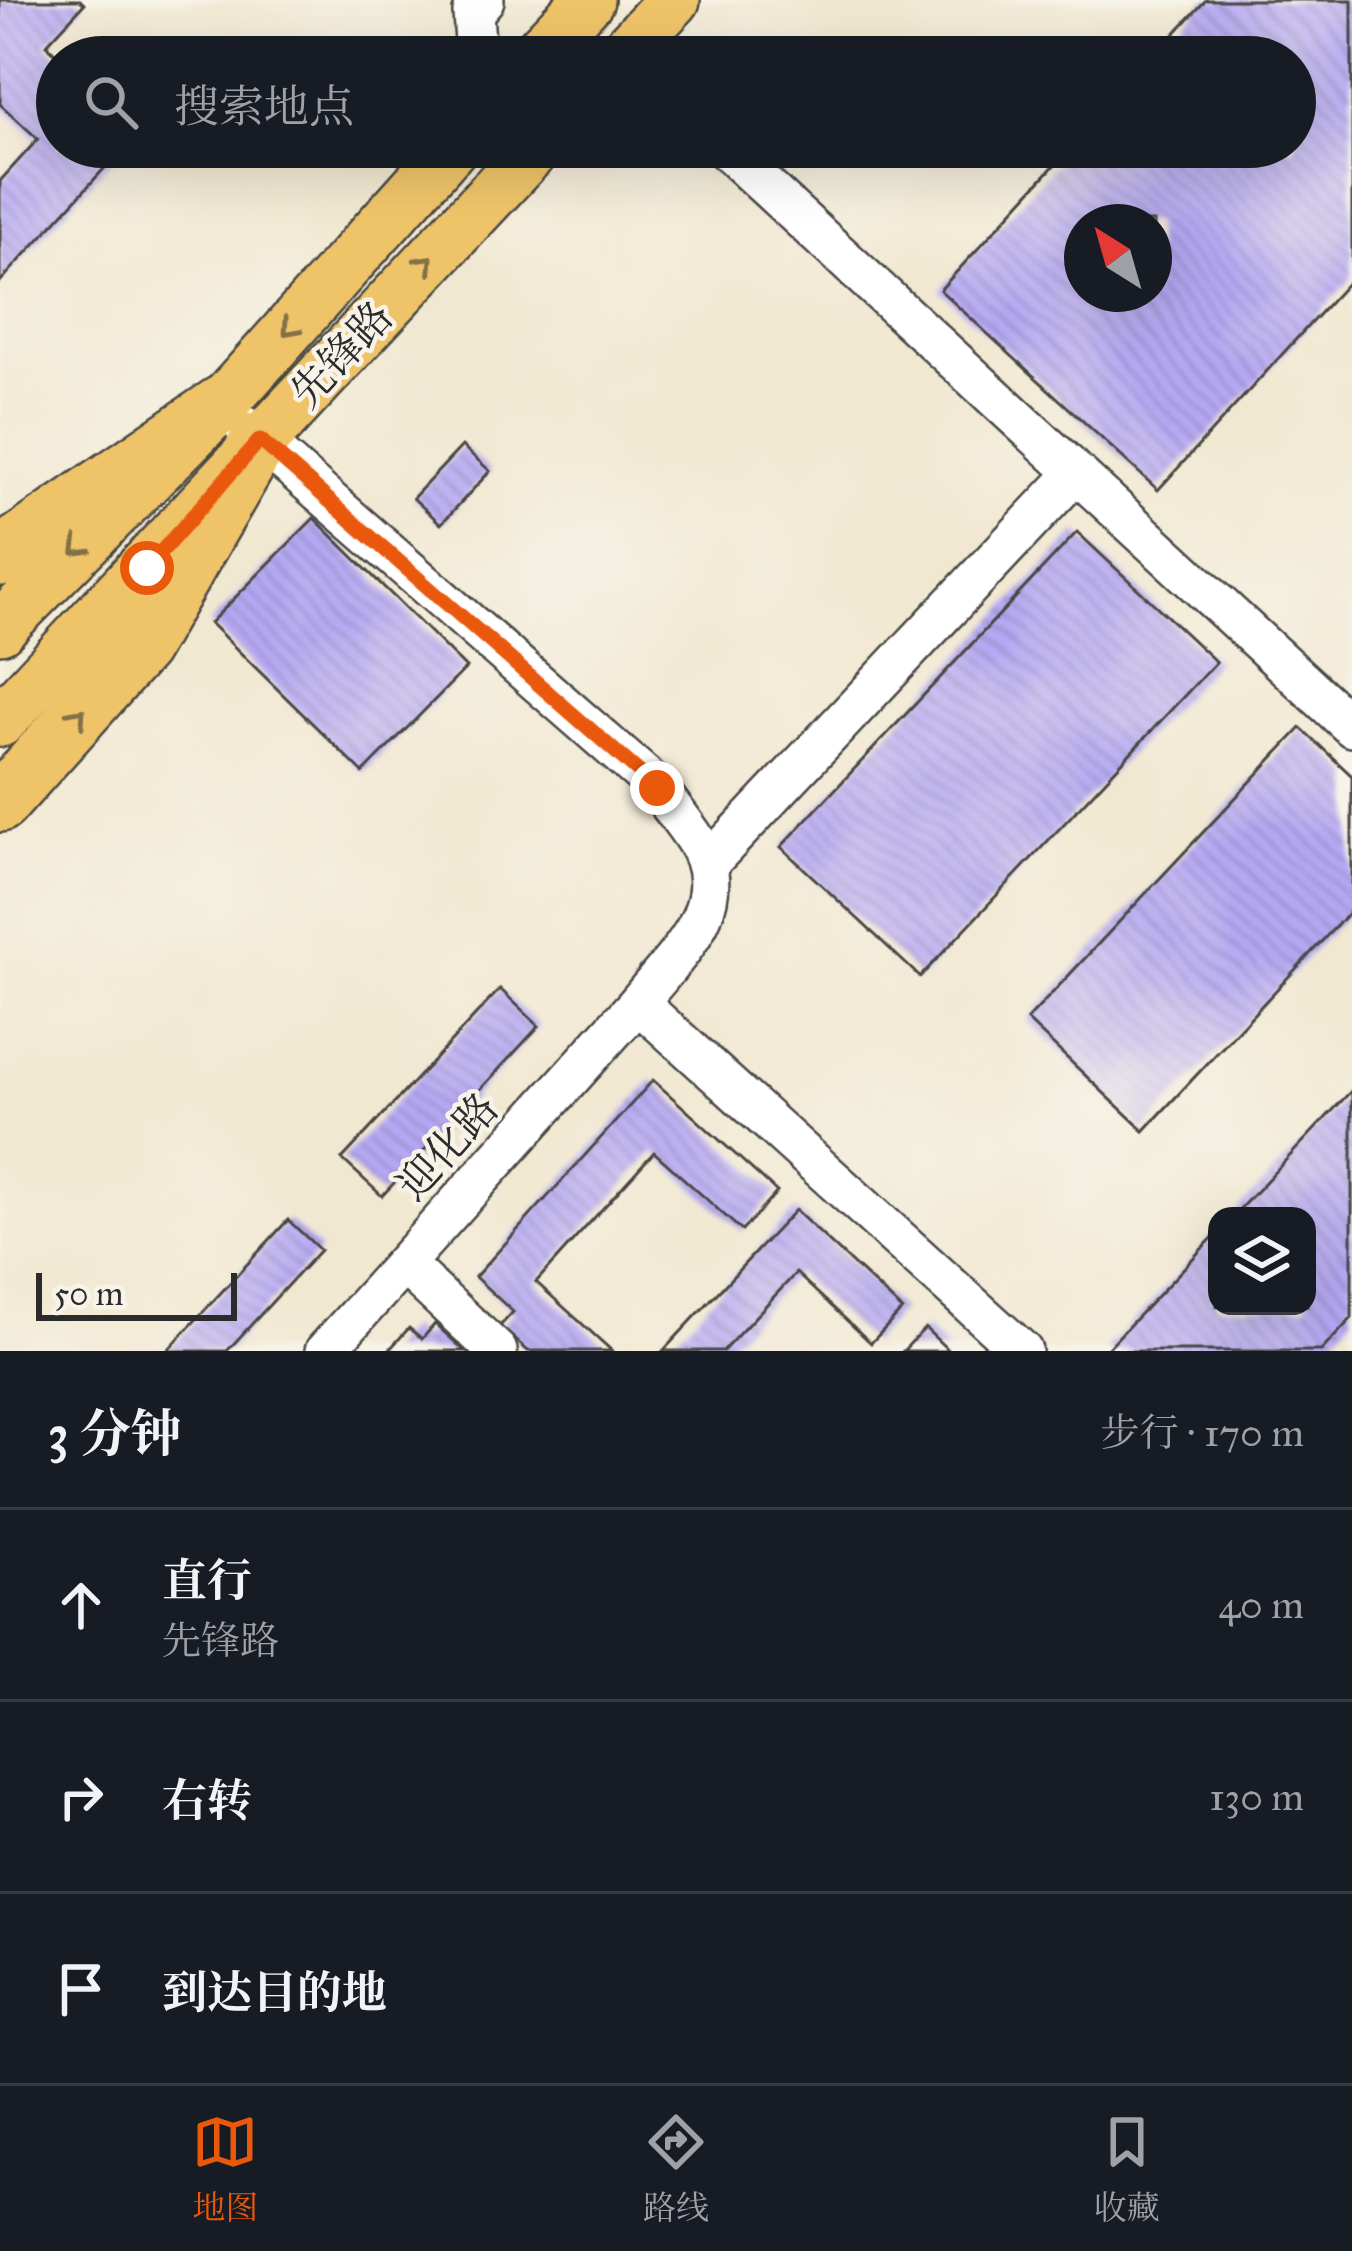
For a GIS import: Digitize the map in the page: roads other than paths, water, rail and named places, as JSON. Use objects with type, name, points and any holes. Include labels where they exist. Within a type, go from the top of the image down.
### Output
[{"type":"highway","points":[[0,556],[240,423]]},
{"type":"highway","points":[[0,803],[140,647],[240,423]]},
{"type":"main road","points":[[554,36],[587,0]]},
{"type":"main road","points":[[641,36],[674,0]]},
{"type":"main road","name":"先锋路","points":[[0,721],[147,568],[240,423],[436,168]]},
{"type":"main road","name":"先锋路","points":[[0,628],[240,423],[513,168]]},
{"type":"street","points":[[475,36],[473,13],[484,0]]},
{"type":"street","points":[[746,168],[1352,727]]},
{"type":"street","points":[[240,423],[657,788],[697,842],[706,866],[1076,473]]},
{"type":"street","name":"迎化路","points":[[326,1351],[638,1003],[694,932],[709,905],[706,866]]},
{"type":"street","points":[[638,1003],[1022,1351]]},
{"type":"street","points":[[405,1265],[497,1351]]}]
